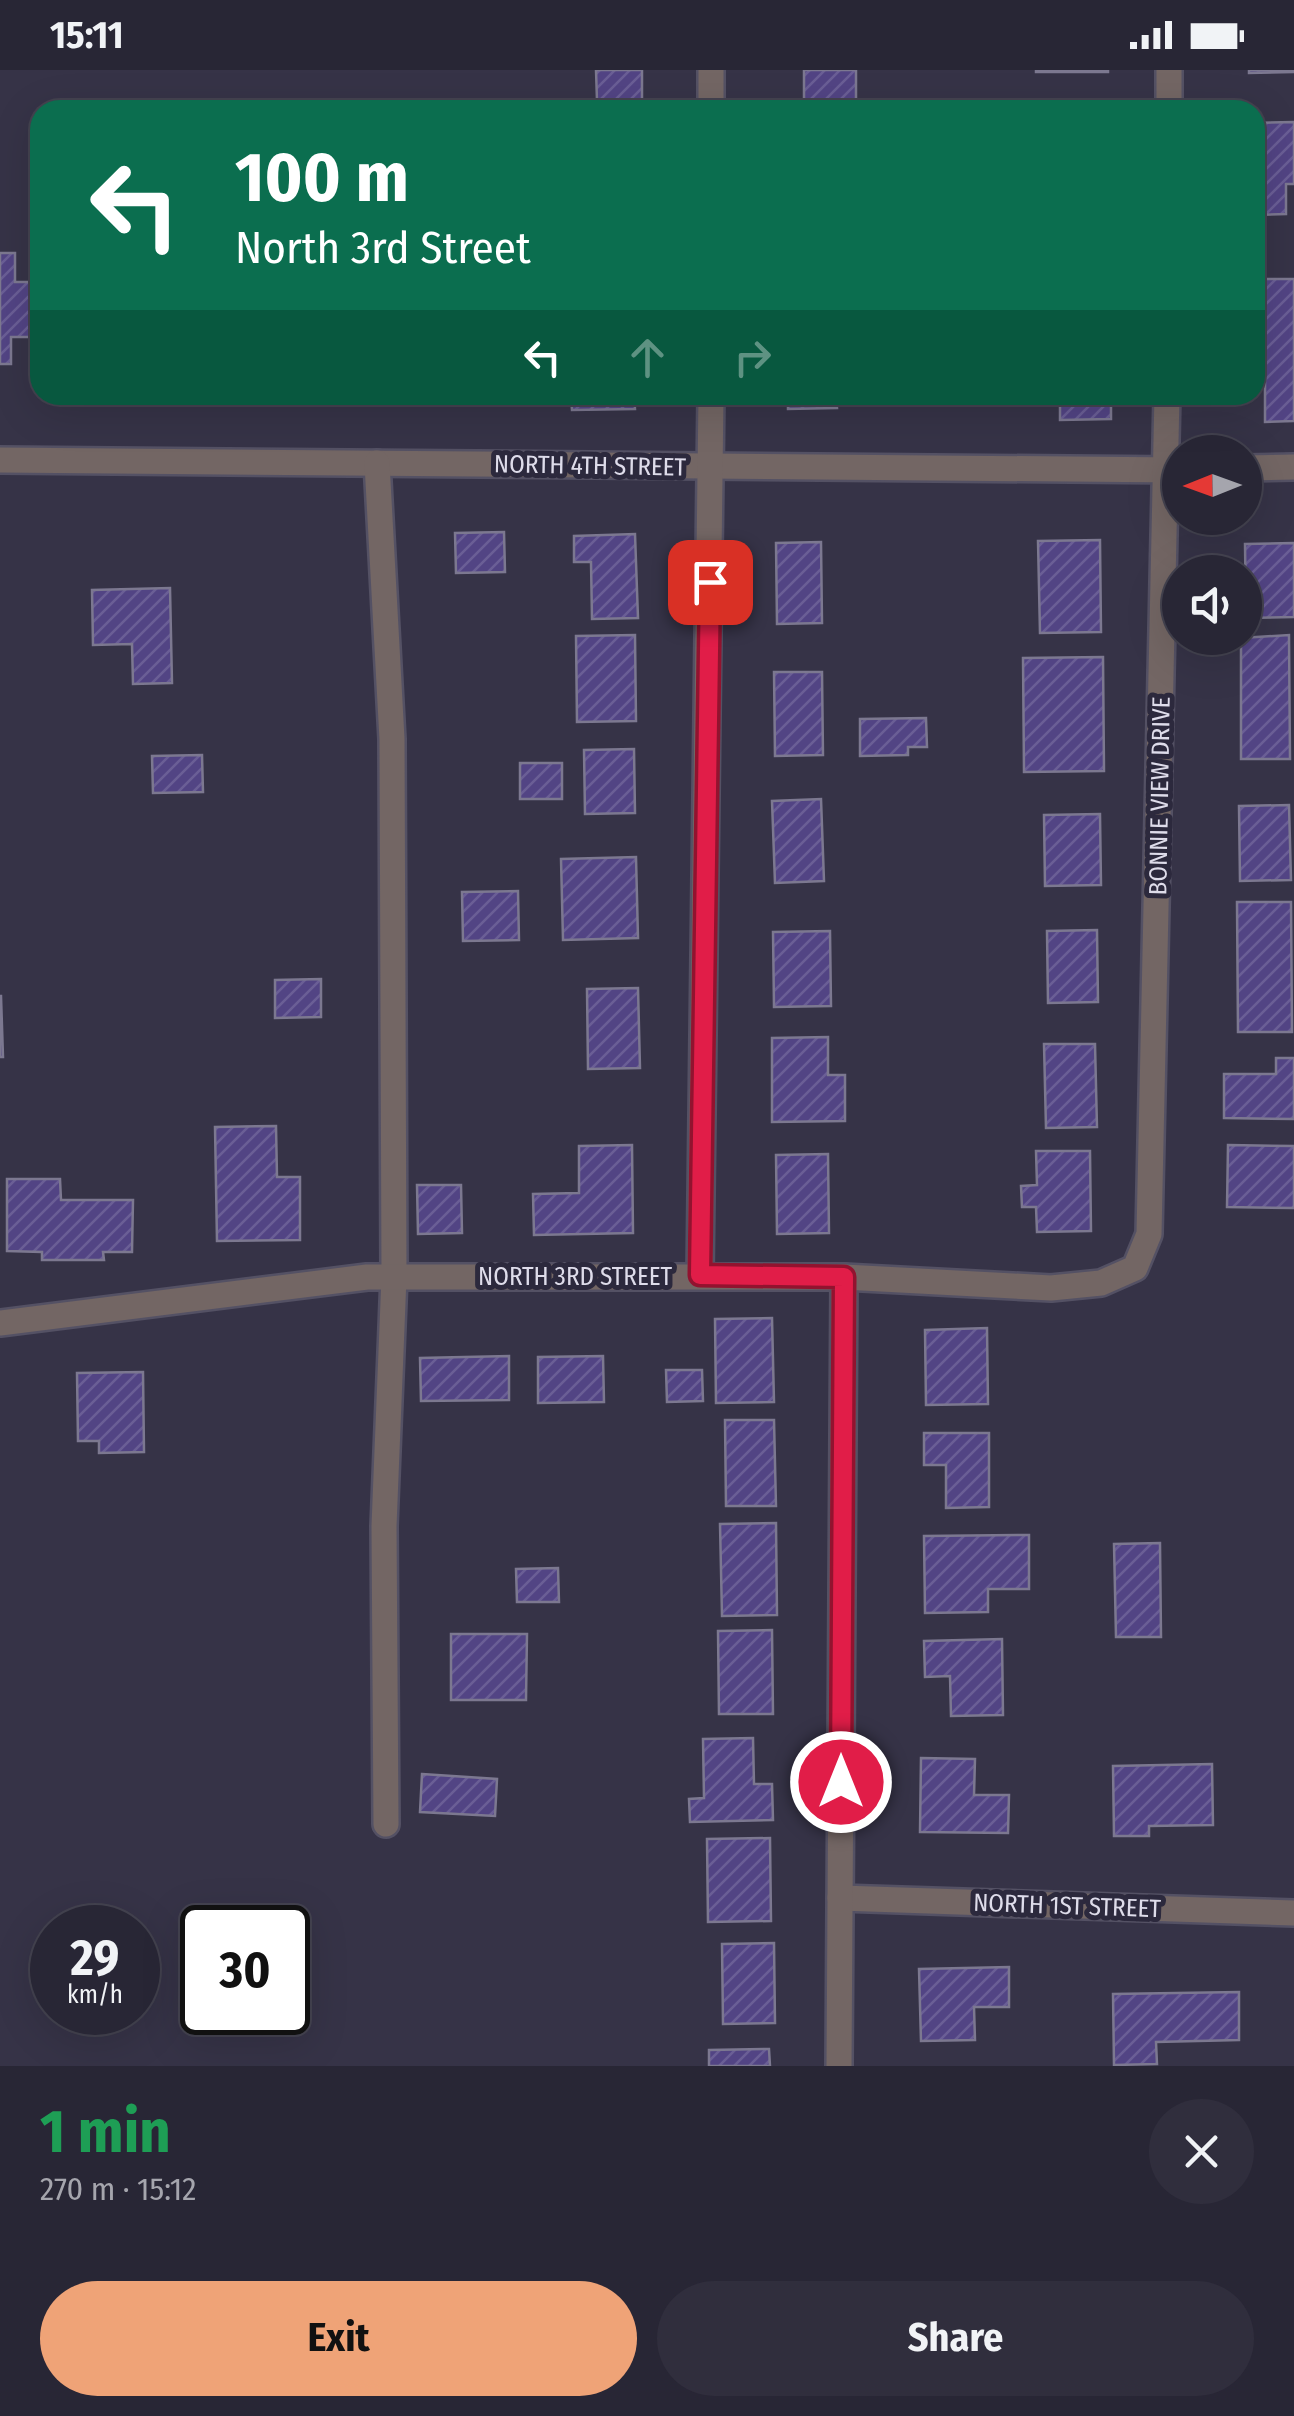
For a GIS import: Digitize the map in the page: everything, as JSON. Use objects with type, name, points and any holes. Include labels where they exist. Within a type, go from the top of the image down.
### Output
[{"type":"street","points":[[711,70],[711,100]]},
{"type":"street","points":[[1168,100],[1169,70]]},
{"type":"street","points":[[700,1275],[711,405]]},
{"type":"street","name":"BONNIE VIEW DRIVE","points":[[1168,405],[1170,435]]},
{"type":"street","name":"NORTH 4TH STREET","points":[[0,460],[1162,470]]},
{"type":"street","points":[[377,464],[392,739],[394,1277],[384,1526],[386,1824]]},
{"type":"street","points":[[1262,468],[1294,467]]},
{"type":"street","name":"BONNIE VIEW DRIVE","points":[[1150,1197],[1171,535]]},
{"type":"street","name":"NORTH 3RD STREET","points":[[0,1323],[394,1277],[844,1277],[1051,1288],[1101,1283],[1135,1268],[1150,1234],[1150,1197]]},
{"type":"street","points":[[839,2066],[844,1277]]},
{"type":"street","name":"NORTH 1ST STREET","points":[[840,1898],[1294,1912]]},
{"type":"building","points":[[596,70],[642,70],[642,100],[597,100]]},
{"type":"building","points":[[804,70],[856,70],[856,100],[804,100]]},
{"type":"building","points":[[1108,70],[1108,72],[1036,72]]},
{"type":"building","points":[[1294,70],[1294,72],[1249,73]]},
{"type":"building","points":[[1294,122],[1294,184],[1286,184],[1286,214],[1265,215],[1265,123]]},
{"type":"building","points":[[0,253],[15,253],[15,282],[30,282],[30,337],[11,337],[11,364],[0,364]]},
{"type":"building","points":[[1265,279],[1294,279],[1294,421],[1265,422]]},
{"type":"building","points":[[572,405],[635,405],[635,409],[572,410]]},
{"type":"building","points":[[788,405],[837,408],[788,409]]},
{"type":"building","points":[[1060,405],[1111,405],[1111,419],[1060,420]]},
{"type":"building","points":[[504,532],[505,572],[456,573],[455,533]]},
{"type":"building","points":[[635,534],[638,618],[592,619],[591,562],[574,562],[574,536]]},
{"type":"building","points":[[1100,540],[1101,632],[1040,633],[1038,541]]},
{"type":"building","points":[[821,542],[822,623],[777,624],[776,543]]},
{"type":"building","points":[[1294,543],[1294,617],[1262,618],[1262,555],[1245,555],[1245,544]]},
{"type":"building","points":[[170,588],[172,683],[133,684],[132,644],[93,645],[92,590]]},
{"type":"building","points":[[635,635],[636,721],[577,722],[576,636]]},
{"type":"building","points":[[1289,635],[1290,759],[1241,759],[1241,655],[1262,655],[1262,637]]},
{"type":"building","points":[[1103,657],[1104,771],[1024,772],[1023,658]]},
{"type":"building","points":[[774,672],[822,672],[823,755],[775,756]]},
{"type":"building","points":[[926,718],[927,747],[908,747],[908,755],[860,756],[860,719]]},
{"type":"building","points":[[634,749],[635,813],[585,814],[584,750]]},
{"type":"building","points":[[202,755],[203,792],[153,793],[152,756]]},
{"type":"building","points":[[520,763],[562,763],[562,799],[520,799]]},
{"type":"building","points":[[821,799],[824,881],[775,883],[772,801]]},
{"type":"building","points":[[1289,805],[1291,880],[1240,881],[1239,806]]},
{"type":"building","points":[[1100,814],[1101,885],[1045,886],[1044,815]]},
{"type":"building","points":[[636,857],[638,938],[563,940],[561,859]]},
{"type":"building","points":[[518,891],[519,940],[463,941],[462,892]]},
{"type":"building","points":[[1237,902],[1291,902],[1292,1032],[1238,1032]]},
{"type":"building","points":[[1097,930],[1098,1002],[1048,1003],[1047,931]]},
{"type":"building","points":[[830,931],[831,1006],[774,1007],[773,932]]},
{"type":"building","points":[[321,979],[321,1017],[275,1018],[275,980]]},
{"type":"building","points":[[638,988],[640,1068],[588,1069],[587,989]]},
{"type":"building","points":[[1,996],[3,1057],[0,1057]]},
{"type":"building","points":[[828,1037],[828,1075],[845,1075],[845,1121],[772,1122],[772,1038]]},
{"type":"building","points":[[1044,1044],[1095,1044],[1097,1127],[1046,1128]]},
{"type":"building","points":[[1276,1058],[1294,1058],[1294,1119],[1224,1118],[1224,1074],[1276,1074]]},
{"type":"building","points":[[276,1126],[277,1177],[300,1177],[300,1240],[217,1241],[215,1127]]},
{"type":"building","points":[[632,1145],[633,1233],[534,1235],[533,1194],[579,1193],[579,1146]]},
{"type":"building","points":[[1228,1145],[1294,1146],[1294,1208],[1227,1207]]},
{"type":"building","points":[[1036,1151],[1090,1151],[1091,1231],[1037,1232],[1036,1207],[1022,1207],[1021,1186],[1037,1185]]},
{"type":"building","points":[[828,1154],[829,1233],[777,1234],[776,1155]]},
{"type":"building","points":[[7,1179],[60,1179],[61,1200],[133,1200],[132,1252],[103,1252],[104,1260],[42,1260],[42,1252],[7,1251]]},
{"type":"building","points":[[417,1185],[461,1185],[462,1233],[418,1234]]},
{"type":"building","points":[[772,1318],[774,1402],[716,1403],[715,1319]]},
{"type":"building","points":[[987,1328],[988,1404],[926,1405],[925,1330]]},
{"type":"building","points":[[509,1356],[509,1400],[421,1401],[420,1358]]},
{"type":"building","points":[[603,1356],[604,1402],[538,1403],[538,1357]]},
{"type":"building","points":[[666,1370],[702,1370],[703,1401],[667,1402]]},
{"type":"building","points":[[143,1372],[144,1452],[99,1453],[99,1441],[78,1441],[77,1373]]},
{"type":"building","points":[[725,1420],[774,1420],[776,1506],[726,1506]]},
{"type":"building","points":[[924,1433],[989,1433],[989,1507],[946,1508],[946,1465],[924,1465]]},
{"type":"building","points":[[776,1523],[777,1615],[722,1616],[720,1524]]},
{"type":"building","points":[[1029,1535],[1029,1589],[988,1589],[988,1612],[925,1613],[924,1536]]},
{"type":"building","points":[[1160,1543],[1161,1637],[1116,1637],[1114,1544]]},
{"type":"building","points":[[558,1568],[559,1602],[517,1602],[516,1569]]},
{"type":"building","points":[[772,1630],[773,1714],[719,1714],[718,1631]]},
{"type":"building","points":[[451,1634],[527,1634],[526,1700],[451,1700]]},
{"type":"building","points":[[1002,1639],[1003,1715],[951,1716],[950,1676],[925,1677],[924,1641]]},
{"type":"building","points":[[753,1738],[754,1784],[772,1784],[773,1820],[690,1822],[689,1799],[704,1798],[703,1739]]},
{"type":"building","points":[[921,1758],[975,1759],[974,1795],[1009,1795],[1008,1833],[920,1832]]},
{"type":"building","points":[[1212,1764],[1213,1825],[1149,1826],[1149,1836],[1114,1836],[1113,1766]]},
{"type":"building","points":[[422,1774],[497,1779],[495,1816],[420,1812]]},
{"type":"building","points":[[770,1838],[771,1921],[708,1922],[707,1839]]},
{"type":"building","points":[[774,1943],[775,2023],[723,2024],[722,1944]]},
{"type":"building","points":[[1009,1967],[1009,2007],[974,2007],[975,2040],[921,2041],[919,1969]]},
{"type":"building","points":[[1239,1992],[1239,2040],[1156,2042],[1157,2064],[1114,2065],[1113,1994]]},
{"type":"building","points":[[769,2049],[770,2066],[709,2066],[709,2050]]},
{"type":"route","points":[[710,582],[700,1275],[844,1277],[841,1782]]}]
